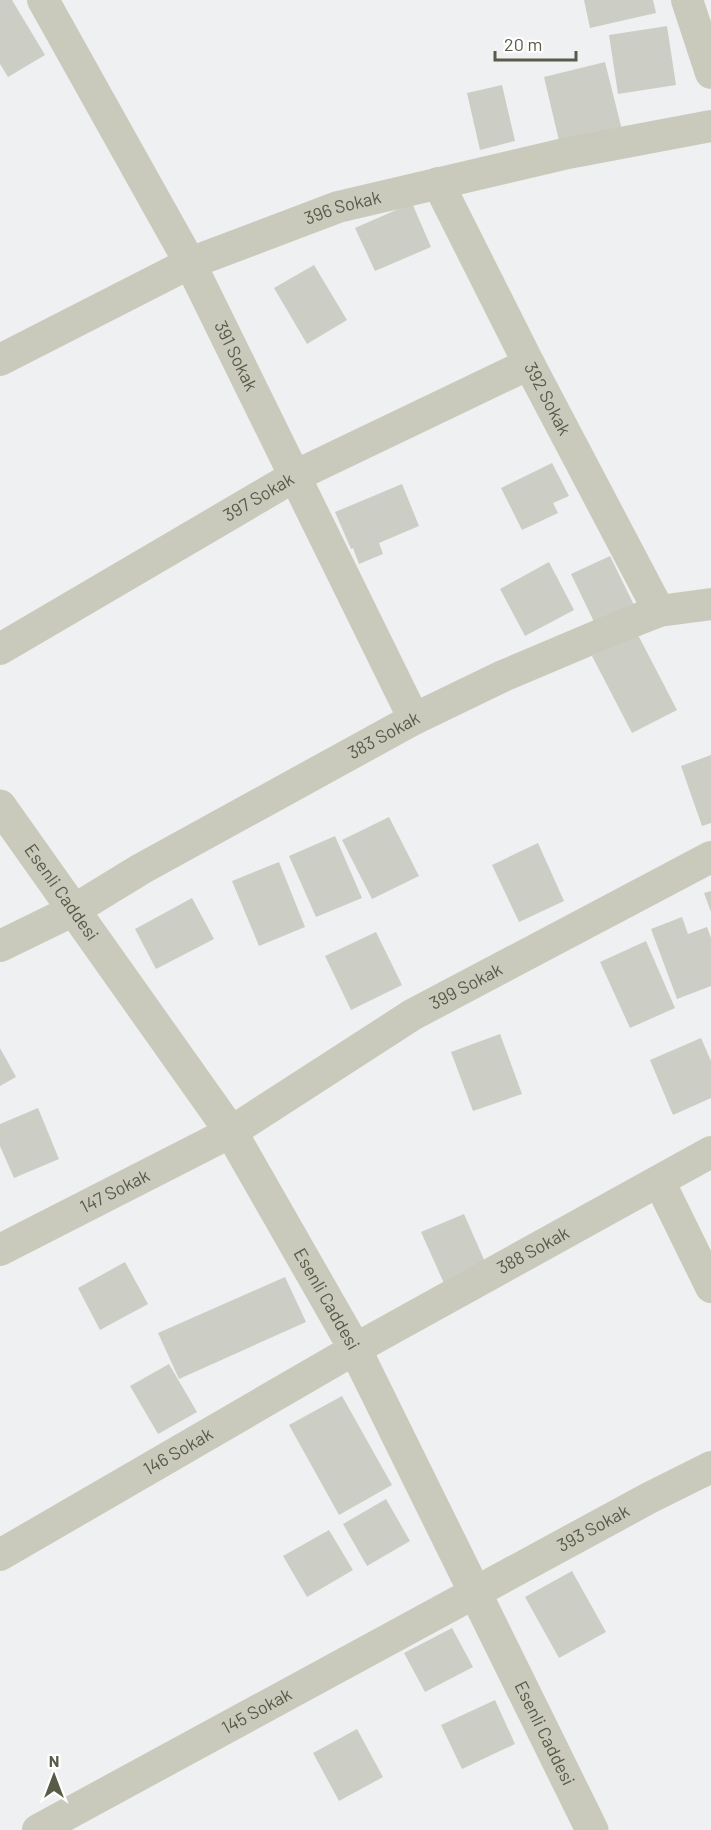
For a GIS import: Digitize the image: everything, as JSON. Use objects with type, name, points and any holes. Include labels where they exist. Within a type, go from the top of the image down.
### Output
[{"type":"street","name":"391 Sokak","points":[[43,0],[190,263],[414,719]]},
{"type":"street","points":[[687,0],[711,73]]},
{"type":"street","name":"396 Sokak","points":[[0,360],[190,263],[338,207],[568,153],[711,126]]},
{"type":"street","name":"392 Sokak","points":[[438,183],[529,364],[659,611]]},
{"type":"street","name":"397 Sokak","points":[[0,649],[295,476],[529,364]]},
{"type":"street","name":"383 Sokak","points":[[0,946],[74,910],[141,868],[414,719],[503,676],[659,611],[711,604]]},
{"type":"street","name":"Esenli Caddesi","points":[[0,806],[231,1132],[355,1349],[592,1830]]},
{"type":"street","name":"399 Sokak","points":[[231,1132],[412,1015],[711,858]]},
{"type":"street","name":"147 Sokak","points":[[0,1250],[231,1132]]},
{"type":"street","name":"388 Sokak","points":[[355,1349],[711,1152]]},
{"type":"street","points":[[659,1181],[711,1287]]},
{"type":"street","name":"146 Sokak","points":[[0,1555],[355,1349]]},
{"type":"street","name":"393 Sokak","points":[[476,1592],[711,1467]]},
{"type":"street","name":"145 Sokak","points":[[39,1830],[476,1592]]},
{"type":"building","points":[[0,0],[12,0],[45,55],[8,77],[0,64]]},
{"type":"building","points":[[584,0],[653,0],[656,13],[590,28]]},
{"type":"building","points":[[667,26],[676,85],[618,94],[609,35]]},
{"type":"building","points":[[605,62],[622,130],[560,145],[544,77]]},
{"type":"building","points":[[502,85],[515,141],[480,150],[467,93]]},
{"type":"building","points":[[412,203],[431,247],[375,271],[355,228]]},
{"type":"building","points":[[314,265],[347,320],[307,344],[274,288]]},
{"type":"building","points":[[552,463],[569,496],[553,503],[558,513],[522,530],[501,488]]},
{"type":"building","points":[[402,484],[419,526],[379,543],[383,554],[359,564],[335,512]]},
{"type":"building","points":[[610,556],[635,607],[596,626],[571,574]]},
{"type":"building","points":[[549,562],[574,610],[525,636],[500,589]]},
{"type":"building","points":[[637,633],[677,710],[632,733],[592,656]]},
{"type":"building","points":[[711,755],[711,823],[702,826],[681,766]]},
{"type":"building","points":[[389,817],[419,876],[372,899],[342,840]]},
{"type":"building","points":[[335,836],[362,898],[316,917],[289,856]]},
{"type":"building","points":[[538,843],[564,901],[519,922],[492,865]]},
{"type":"building","points":[[279,862],[305,927],[259,946],[232,881]]},
{"type":"building","points":[[711,891],[711,912],[704,893]]},
{"type":"building","points":[[192,898],[214,939],[156,969],[135,929]]},
{"type":"building","points":[[682,917],[688,934],[707,927],[711,938],[711,986],[677,999],[651,929]]},
{"type":"building","points":[[376,932],[402,985],[351,1010],[325,956]]},
{"type":"building","points":[[646,941],[675,1008],[630,1028],[600,962]]},
{"type":"building","points":[[500,1034],[522,1094],[473,1111],[451,1052]]},
{"type":"building","points":[[701,1038],[711,1061],[711,1098],[673,1115],[650,1060]]},
{"type":"building","points":[[0,1048],[16,1077],[0,1086]]},
{"type":"building","points":[[38,1108],[59,1159],[14,1178],[0,1146],[0,1124]]},
{"type":"building","points":[[464,1214],[489,1271],[447,1290],[421,1232]]},
{"type":"building","points":[[125,1262],[148,1304],[100,1330],[78,1288]]},
{"type":"building","points":[[285,1277],[306,1322],[179,1379],[158,1333]]},
{"type":"building","points":[[169,1364],[197,1412],[158,1434],[130,1386]]},
{"type":"building","points":[[342,1396],[392,1485],[339,1515],[289,1425]]},
{"type":"building","points":[[386,1499],[410,1541],[367,1566],[343,1524]]},
{"type":"building","points":[[329,1530],[353,1570],[307,1597],[283,1556]]},
{"type":"building","points":[[572,1571],[606,1632],[559,1658],[525,1597]]},
{"type":"building","points":[[452,1628],[473,1667],[425,1692],[404,1653]]},
{"type":"building","points":[[495,1700],[515,1744],[462,1769],[441,1725]]},
{"type":"building","points":[[357,1729],[383,1777],[339,1801],[313,1753]]}]
